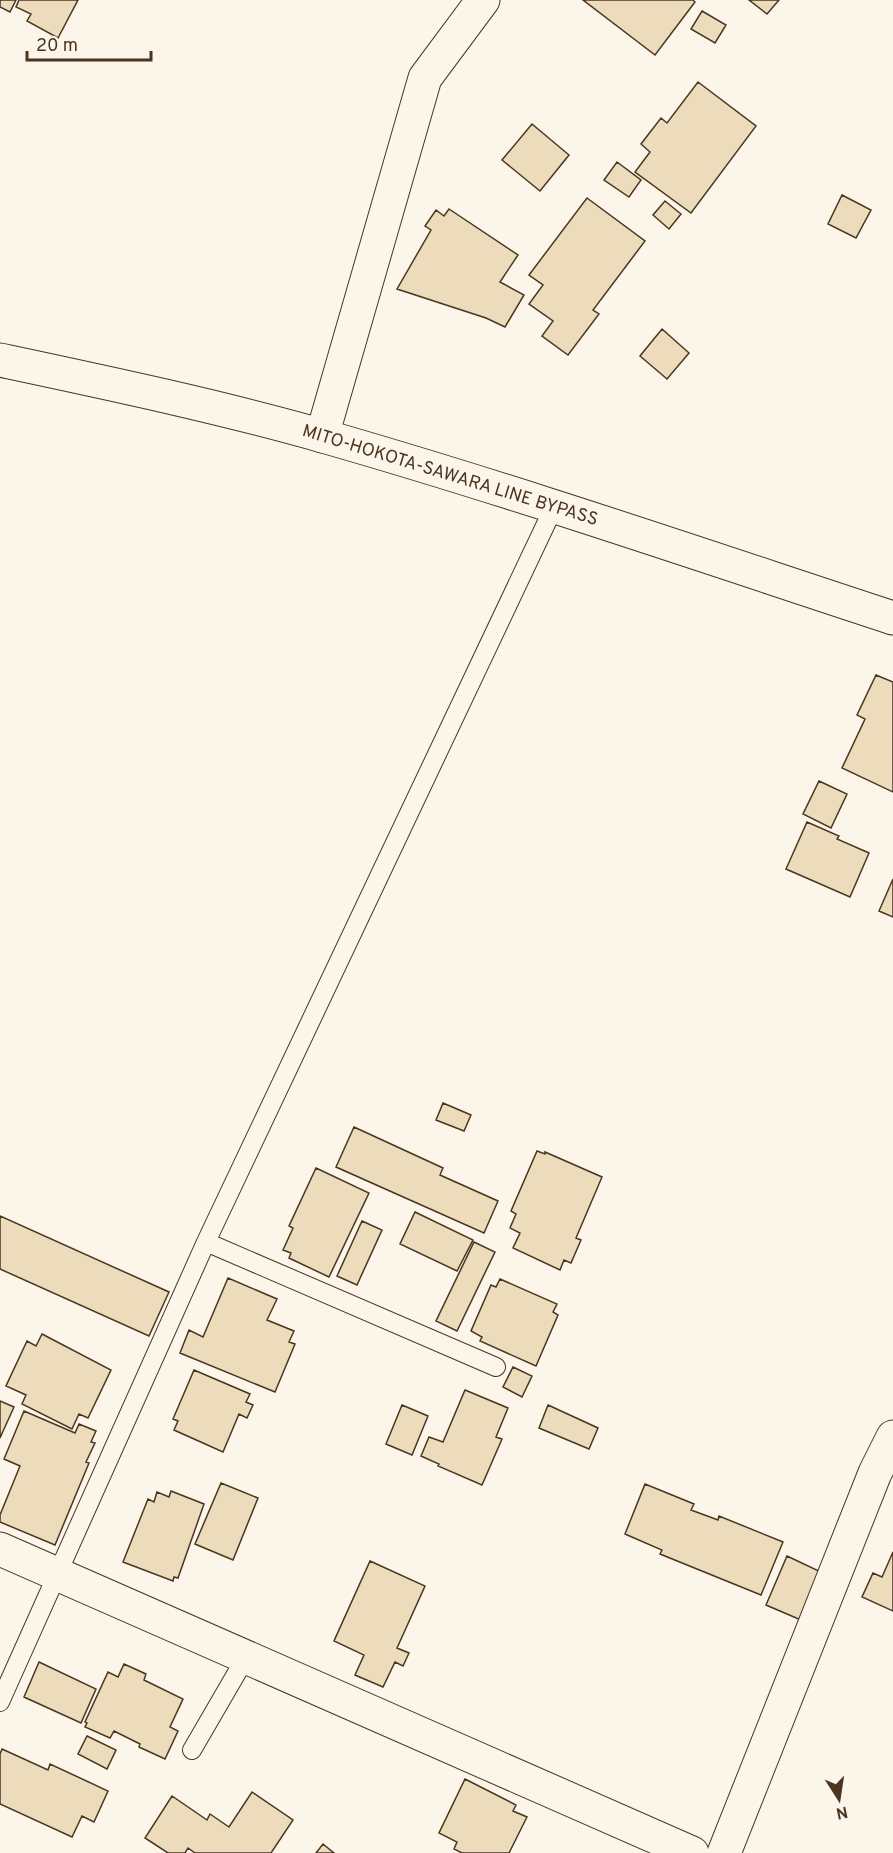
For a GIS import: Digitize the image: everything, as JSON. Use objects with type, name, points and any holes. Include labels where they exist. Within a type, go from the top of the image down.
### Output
[{"type":"street","points":[[322,436],[425,78],[483,0]]},
{"type":"street","name":"MITO-HOKOTA-SAWARA LINE BYPASS","points":[[0,360],[143,391],[322,436],[554,507],[893,618]]},
{"type":"street","points":[[724,1853],[875,1473],[893,1437]]},
{"type":"street","points":[[0,1549],[692,1853]]},
{"type":"lane","points":[[0,1702],[206,1242],[554,507]]},
{"type":"lane","points":[[206,1242],[496,1368]]},
{"type":"lane","points":[[192,1750],[246,1657]]},
{"type":"building","points":[[0,0],[16,0],[10,12],[0,7]]},
{"type":"building","points":[[19,0],[78,0],[58,38],[27,21],[31,14],[16,7]]},
{"type":"building","points":[[583,0],[693,0],[695,2],[655,55]]},
{"type":"building","points":[[749,0],[779,0],[767,14]]},
{"type":"building","points":[[702,11],[726,25],[715,43],[691,29]]},
{"type":"building","points":[[698,82],[756,126],[691,213],[635,172],[650,152],[641,144],[661,118],[667,123]]},
{"type":"building","points":[[532,124],[569,155],[540,191],[502,160]]},
{"type":"building","points":[[617,162],[641,180],[629,197],[604,180]]},
{"type":"building","points":[[842,195],[871,210],[856,238],[828,224]]},
{"type":"building","points":[[587,198],[645,241],[593,310],[599,314],[568,355],[542,336],[553,321],[529,304],[543,285],[529,275]]},
{"type":"building","points":[[665,201],[681,214],[669,229],[653,215]]},
{"type":"building","points":[[449,209],[518,255],[500,282],[524,295],[505,327],[486,318],[397,289],[431,230],[425,226],[436,210],[444,216]]},
{"type":"building","points":[[662,329],[689,353],[667,379],[640,356]]},
{"type":"building","points":[[876,675],[893,682],[893,792],[842,768],[865,719],[857,715]]},
{"type":"building","points":[[819,781],[847,794],[831,828],[803,814]]},
{"type":"building","points":[[807,822],[869,853],[850,897],[786,869]]},
{"type":"building","points":[[893,879],[893,917],[879,911]]},
{"type":"building","points":[[443,1103],[471,1115],[464,1131],[436,1120]]},
{"type":"building","points":[[354,1127],[443,1168],[440,1175],[498,1201],[484,1233],[336,1167]]},
{"type":"building","points":[[537,1151],[545,1154],[545,1152],[602,1177],[576,1238],[581,1240],[571,1263],[564,1260],[560,1270],[513,1248],[520,1233],[510,1228],[516,1214],[511,1211]]},
{"type":"building","points":[[316,1168],[369,1193],[329,1277],[289,1258],[291,1253],[283,1250],[293,1228],[289,1226]]},
{"type":"building","points":[[415,1212],[473,1240],[457,1271],[400,1244]]},
{"type":"building","points":[[0,1216],[169,1292],[149,1336],[0,1269]]},
{"type":"building","points":[[362,1221],[382,1230],[357,1285],[337,1276]]},
{"type":"building","points":[[474,1242],[495,1252],[457,1331],[436,1321]]},
{"type":"building","points":[[228,1278],[277,1299],[267,1320],[294,1331],[289,1342],[295,1344],[275,1392],[180,1353],[189,1330],[203,1337]]},
{"type":"building","points":[[500,1279],[557,1304],[553,1312],[558,1315],[536,1366],[480,1341],[482,1337],[471,1331],[491,1285],[496,1287]]},
{"type":"building","points":[[42,1334],[111,1370],[88,1418],[79,1414],[72,1429],[22,1404],[26,1395],[6,1386],[27,1341],[36,1346]]},
{"type":"building","points":[[513,1367],[532,1376],[522,1397],[503,1387]]},
{"type":"building","points":[[194,1370],[250,1394],[246,1402],[253,1405],[247,1418],[239,1414],[223,1452],[174,1430],[178,1421],[173,1419]]},
{"type":"building","points":[[465,1390],[508,1408],[496,1437],[502,1439],[482,1485],[421,1456],[429,1437],[443,1442]]},
{"type":"building","points":[[0,1401],[14,1407],[0,1438]]},
{"type":"building","points":[[402,1405],[428,1416],[412,1455],[386,1444]]},
{"type":"building","points":[[548,1405],[598,1428],[589,1449],[539,1428]]},
{"type":"building","points":[[24,1411],[75,1433],[79,1424],[96,1431],[91,1442],[95,1443],[86,1462],[89,1463],[55,1545],[0,1522],[0,1515],[20,1466],[4,1459]]},
{"type":"building","points":[[221,1483],[258,1498],[233,1560],[195,1544]]},
{"type":"building","points":[[645,1484],[694,1504],[691,1510],[718,1520],[719,1516],[783,1542],[761,1595],[660,1554],[662,1550],[625,1534]]},
{"type":"building","points":[[171,1491],[204,1504],[178,1578],[174,1577],[173,1581],[123,1562],[148,1499],[154,1502],[157,1492],[169,1497]]},
{"type":"building","points":[[893,1552],[893,1611],[862,1597],[873,1573],[882,1577]]},
{"type":"building","points":[[787,1556],[821,1572],[801,1620],[766,1605]]},
{"type":"building","points":[[370,1561],[425,1586],[397,1648],[409,1653],[403,1666],[395,1662],[383,1687],[355,1675],[364,1655],[334,1641]]},
{"type":"building","points":[[39,1662],[96,1689],[81,1723],[24,1697]]},
{"type":"building","points":[[124,1664],[146,1674],[144,1680],[183,1699],[170,1727],[178,1731],[165,1759],[139,1747],[140,1744],[114,1731],[110,1738],[85,1727],[87,1723],[85,1722],[108,1672],[118,1677]]},
{"type":"building","points":[[87,1736],[116,1750],[107,1769],[78,1754]]},
{"type":"building","points":[[2,1749],[48,1770],[50,1764],[108,1791],[94,1822],[82,1816],[72,1837],[0,1804],[0,1754]]},
{"type":"building","points":[[465,1779],[516,1805],[513,1811],[527,1817],[509,1853],[462,1853],[454,1849],[457,1842],[439,1833]]},
{"type":"building","points":[[252,1792],[293,1820],[271,1853],[195,1853],[188,1848],[185,1853],[168,1853],[145,1838],[172,1796],[207,1820],[210,1814],[229,1827]]},
{"type":"building","points":[[323,1844],[334,1853],[316,1853]]}]
